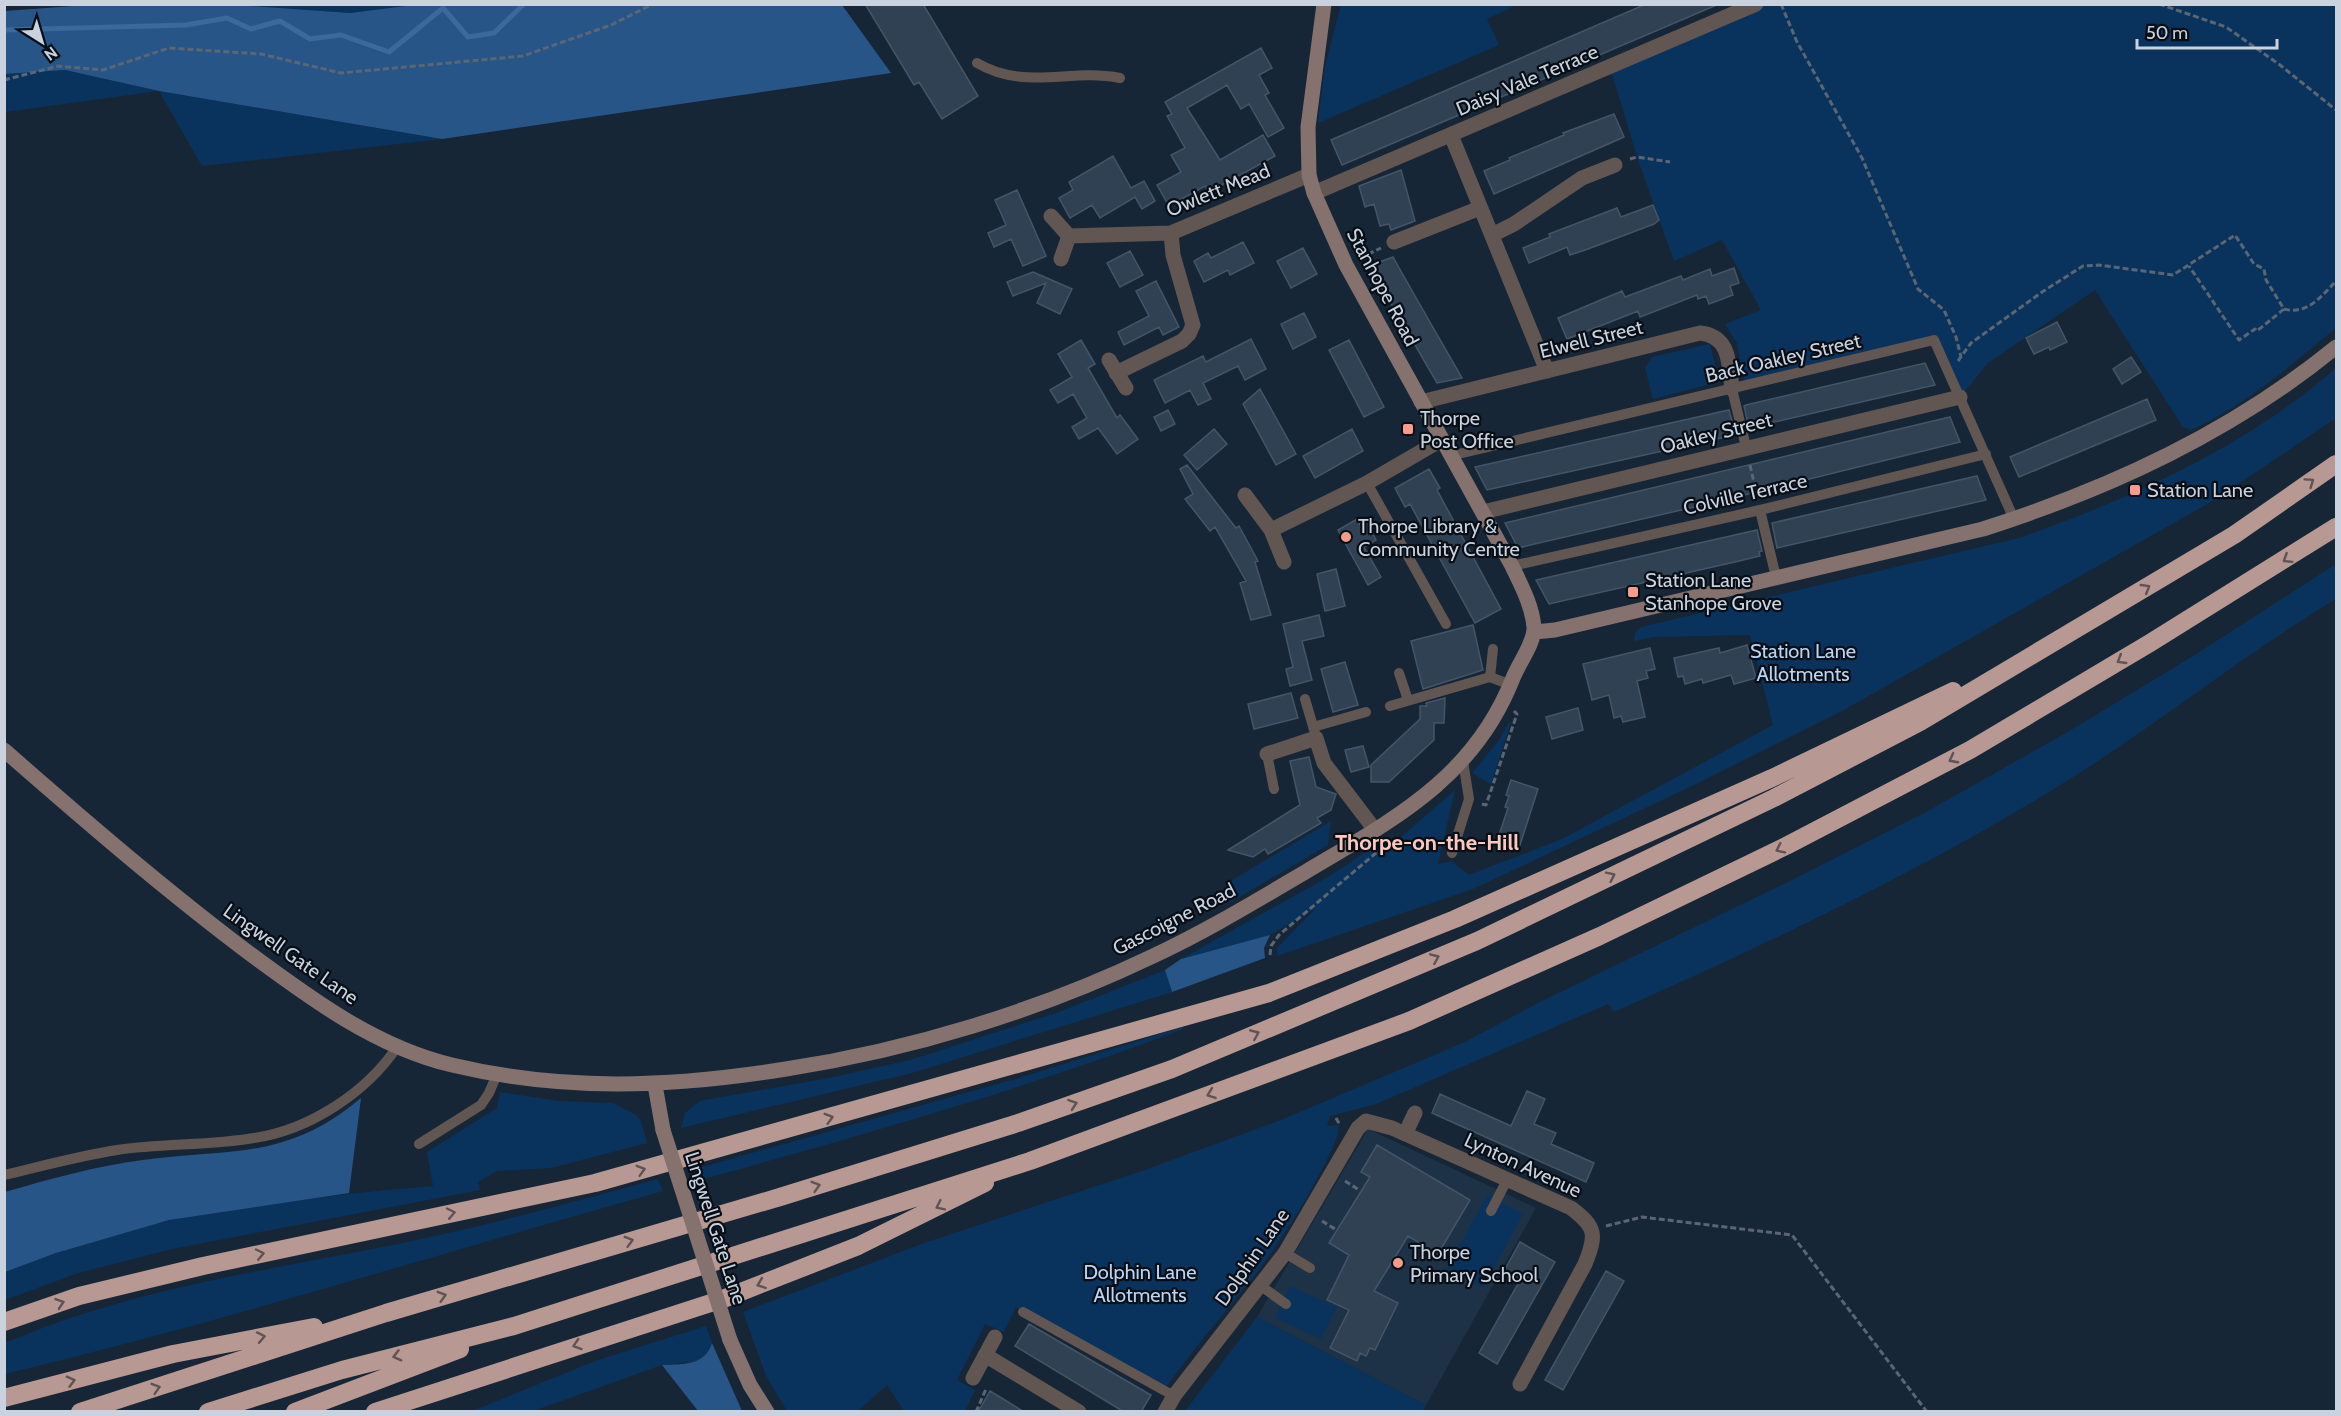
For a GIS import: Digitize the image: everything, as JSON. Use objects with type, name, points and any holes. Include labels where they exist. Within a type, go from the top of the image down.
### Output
[{"type":"highway","points":[[80,1412],[386,1313],[791,1194],[1018,1123],[1172,1069],[1477,941],[1774,798],[1920,722],[2234,535],[2337,464]]},
{"type":"highway","points":[[208,1412],[342,1370],[514,1326],[1030,1161],[1409,1021],[1600,936],[1734,871],[1970,750],[2150,643],[2337,527]]},
{"type":"highway","points":[[4,1322],[78,1296],[203,1266],[595,1183],[1269,993],[1455,919],[1728,797],[2060,640]]},
{"type":"highway","points":[[375,1412],[723,1299],[858,1246],[1030,1161]]},
{"type":"highway","points":[[4,1398],[173,1354],[386,1313]]},
{"type":"highway","points":[[295,1412],[441,1357],[514,1326]]},
{"type":"street","name":"Stanhope Road","points":[[1324,4],[1308,127],[1309,175],[1314,193],[1346,264],[1512,566]]},
{"type":"street","name":"Daisy Vale Terrace","points":[[1314,193],[1756,4]]},
{"type":"street","points":[[1451,135],[1547,371]]},
{"type":"street","points":[[1491,235],[1514,224],[1582,178],[1615,165]]},
{"type":"street","name":"Owlett Mead","points":[[1069,236],[1171,233],[1309,175]]},
{"type":"street","points":[[1394,242],[1480,208]]},
{"type":"street","points":[[1051,216],[1069,236],[1061,259]]},
{"type":"street","points":[[1126,388],[1113,367],[1182,340],[1193,325],[1173,255],[1171,233]]},
{"type":"street","name":"Elwell Street","points":[[1421,402],[1707,333],[1713,334],[1722,343],[1729,363],[1732,389]]},
{"type":"street","points":[[1512,566],[1527,597],[1535,632],[1555,630],[1983,529],[2077,495],[2199,441],[2264,402],[2337,347]]},
{"type":"street","name":"Oakley Street","points":[[1483,512],[1960,397]]},
{"type":"street","points":[[1270,530],[1368,483],[1441,440]]},
{"type":"street","points":[[1245,495],[1270,530],[1284,562]]},
{"type":"street","name":"Gascoigne Road","points":[[655,1085],[800,1066],[937,1036],[1044,1002],[1150,958],[1229,917],[1375,830],[1446,779],[1485,732],[1504,702],[1535,632]]},
{"type":"street","points":[[1267,754],[1315,733],[1324,763],[1375,830]]},
{"type":"street","name":"Lingwell Gate Lane","points":[[4,750],[157,883],[240,946],[310,998],[397,1047],[448,1065],[536,1081],[655,1085],[663,1131],[730,1340],[750,1385],[767,1412]]},
{"type":"street","points":[[1405,1134],[1415,1113]]},
{"type":"street","name":"Lynton Avenue","points":[[1366,1120],[1405,1134],[1571,1208],[1586,1220],[1593,1230]]},
{"type":"street","name":"Dolphin Lane","points":[[1165,1412],[1174,1396],[1285,1253],[1358,1128],[1366,1120]]},
{"type":"street","points":[[1520,1384],[1585,1264],[1593,1245],[1593,1230]]},
{"type":"street","points":[[973,1378],[995,1337]]},
{"type":"street","points":[[985,1355],[1079,1412]]},
{"type":"lane","points":[[976,63],[993,73],[1021,78],[1096,74],[1120,78]]},
{"type":"lane","name":"Back Oakley Street","points":[[1450,456],[1934,340],[2014,519]]},
{"type":"lane","points":[[1732,389],[1746,447]]},
{"type":"lane","name":"Colville Terrace","points":[[1512,566],[1760,510],[1986,454]]},
{"type":"lane","points":[[1368,483],[1446,624]]},
{"type":"lane","points":[[1760,510],[1776,577]]},
{"type":"lane","points":[[1490,677],[1493,649]]},
{"type":"lane","points":[[1399,673],[1408,700]]},
{"type":"lane","points":[[1390,705],[1490,677],[1510,685]]},
{"type":"lane","points":[[1305,699],[1315,733],[1366,712]]},
{"type":"lane","points":[[1267,754],[1274,789]]},
{"type":"lane","points":[[1452,853],[1469,799],[1463,761]]},
{"type":"lane","points":[[4,1175],[117,1150],[256,1138],[288,1129],[347,1099],[386,1063],[397,1047]]},
{"type":"lane","points":[[419,1144],[481,1105],[497,1074]]},
{"type":"lane","points":[[1491,1211],[1507,1180]]},
{"type":"lane","points":[[1285,1253],[1310,1268]]},
{"type":"lane","points":[[1261,1286],[1286,1304]]},
{"type":"lane","points":[[1023,1312],[1174,1396]]},
{"type":"path","points":[[4,80],[58,66],[103,70],[170,48],[261,54],[341,73],[523,56],[611,25],[653,4]]},
{"type":"path","points":[[1781,4],[1797,42],[1862,158],[1917,290],[1944,310],[1956,337],[1961,357]]},
{"type":"path","points":[[2159,4],[2226,27],[2280,64],[2337,110]]},
{"type":"path","points":[[1615,165],[1637,157],[1670,162]]},
{"type":"path","points":[[1948,371],[1971,343],[1995,324],[2083,266],[2099,265],[2173,275],[2235,235],[2254,264],[2264,269],[2266,280],[2284,309],[2295,311],[2310,306],[2337,281]]},
{"type":"path","points":[[1346,264],[1394,242]]},
{"type":"path","points":[[2189,266],[2239,340],[2263,326],[2284,309]]},
{"type":"path","points":[[1746,447],[1760,510]]},
{"type":"path","points":[[1469,799],[1486,805],[1517,714],[1504,702]]},
{"type":"path","points":[[1270,955],[1271,946],[1279,935],[1391,839]]},
{"type":"path","points":[[1593,1230],[1642,1218],[1792,1234],[1927,1412]]},
{"type":"shaded area","points":[[221,4],[350,13],[422,4],[842,5],[891,73],[442,139],[159,91],[65,70],[5,74],[5,11],[87,5]]},
{"type":"shaded area","points":[[1270,935],[1264,948],[1265,958],[1172,992],[1165,970],[1181,959]]},
{"type":"shaded area","points":[[361,1098],[349,1193],[169,1220],[56,1253],[5,1272],[5,1192],[108,1166],[175,1156],[231,1152],[283,1142],[308,1133],[334,1118]]},
{"type":"shaded area","name":"Thorpe Primary School","points":[[1368,1129],[1536,1208],[1426,1405],[1257,1317]]},
{"type":"shaded area","points":[[712,1343],[742,1411],[698,1411],[662,1365],[685,1364],[699,1360],[709,1351]]},
{"type":"green space","points":[[1510,4],[1512,7],[1487,19],[1499,45],[1318,123],[1325,66],[1341,5]]},
{"type":"green space","points":[[221,5],[422,5],[350,13]]},
{"type":"green space","points":[[1756,5],[2336,5],[2336,328],[2249,397],[2191,430],[2183,427],[2095,290],[1988,363],[1960,397],[1934,340],[1745,385],[1737,343],[1725,324],[1761,310],[1722,240],[1674,261],[1637,157],[1610,67]]},
{"type":"green space","points":[[65,70],[159,91],[5,112],[5,74]]},
{"type":"green space","points":[[159,91],[442,139],[202,166]]},
{"type":"green space","points":[[1710,344],[1719,382],[1653,399],[1645,368],[1652,357]]},
{"type":"green space","name":"Station Lane Allotments","points":[[2336,368],[2336,418],[2216,499],[1842,711],[1694,785],[1473,889],[1277,956],[1277,948],[1316,908],[1270,935],[1181,959],[1328,877],[1375,846],[1384,852],[1455,790],[1438,864],[1451,861],[1469,875],[1562,839],[1773,725],[1750,635],[1654,637],[1634,641],[1635,633],[1641,627],[2019,538],[2104,506],[2186,468],[2264,422]]},
{"type":"green space","name":"Dolphin Lane Allotments","points":[[2336,564],[2336,599],[2268,642],[2137,735],[2070,779],[2016,812],[1904,874],[1788,932],[1614,1012],[1608,1004],[1376,1104],[1330,1116],[1327,1126],[1339,1125],[1338,1135],[1303,1203],[1261,1267],[1164,1390],[1016,1307],[1004,1332],[985,1324],[957,1380],[975,1390],[965,1411],[904,1411],[887,1385],[858,1411],[787,1411],[766,1376],[743,1312],[927,1242],[1142,1171],[1281,1120],[1465,1042],[1542,1001],[1792,880],[1928,811],[2071,730],[2193,656]]},
{"type":"green space","points":[[1511,722],[1491,784],[1472,773],[1500,739]]},
{"type":"green space","points":[[1331,821],[1328,845],[1229,903],[1229,882]]},
{"type":"green space","points":[[1165,970],[1172,992],[912,1073],[681,1128],[685,1113],[700,1101],[829,1078],[910,1060],[1059,1012]]},
{"type":"green space","points":[[1183,1027],[1183,1029],[1064,1072],[883,1128],[700,1180],[695,1169],[1022,1077]]},
{"type":"green space","points":[[500,1092],[559,1101],[613,1103],[636,1115],[641,1121],[647,1143],[551,1168],[497,1171],[478,1182],[480,1190],[172,1249],[75,1274],[5,1300],[5,1272],[128,1230],[268,1203],[433,1186],[427,1152],[497,1108]]},
{"type":"green space","points":[[658,1179],[663,1191],[253,1309],[5,1374],[5,1343],[99,1309],[245,1273],[460,1230]]},
{"type":"green space","points":[[1487,1195],[1523,1214],[1483,1288],[1447,1269]]},
{"type":"green space","points":[[1290,1286],[1337,1307],[1321,1339],[1275,1318]]},
{"type":"green space","points":[[1257,1317],[1426,1405],[1422,1412],[1185,1411]]},
{"type":"green space","points":[[706,1326],[712,1343],[709,1353],[700,1361],[662,1365],[533,1411],[470,1412],[595,1361]]},
{"type":"building","points":[[865,4],[923,4],[978,96],[942,119],[919,82],[914,85]]},
{"type":"building","points":[[1646,4],[1719,4],[1342,165],[1331,140]]},
{"type":"building","points":[[1261,48],[1272,68],[1259,75],[1269,93],[1265,95],[1284,128],[1268,137],[1249,104],[1241,109],[1227,85],[1187,108],[1220,160],[1263,135],[1275,156],[1209,192],[1205,186],[1169,206],[1157,185],[1181,172],[1171,155],[1185,148],[1167,116],[1172,114],[1165,102]]},
{"type":"building","points":[[1614,114],[1624,137],[1494,194],[1484,171],[1564,135],[1563,133]]},
{"type":"building","points":[[1113,156],[1131,188],[1144,181],[1155,201],[1142,209],[1135,197],[1100,218],[1092,205],[1070,218],[1059,198],[1073,190],[1069,182]]},
{"type":"building","points":[[1401,170],[1415,221],[1391,230],[1389,224],[1380,226],[1374,204],[1365,207],[1359,186]]},
{"type":"building","points":[[1017,190],[1046,256],[1023,266],[1011,239],[994,247],[988,233],[1006,225],[995,200]]},
{"type":"building","points":[[1653,205],[1659,220],[1654,224],[1570,255],[1567,247],[1529,263],[1523,248],[1550,237],[1549,234],[1617,208],[1621,217]]},
{"type":"building","points":[[1243,242],[1254,263],[1230,275],[1228,270],[1204,282],[1194,261],[1208,253],[1211,258]]},
{"type":"building","points":[[1303,248],[1317,274],[1291,288],[1277,261]]},
{"type":"building","points":[[1130,251],[1143,275],[1120,287],[1107,263]]},
{"type":"building","points":[[1393,257],[1462,378],[1437,383],[1369,266]]},
{"type":"building","points":[[1734,268],[1739,283],[1730,286],[1733,295],[1709,304],[1706,296],[1698,299],[1697,295],[1640,317],[1638,311],[1567,339],[1558,318],[1622,291],[1625,297],[1681,276],[1683,280],[1710,269],[1712,276]]},
{"type":"building","points":[[1033,272],[1072,289],[1060,314],[1037,303],[1046,283],[1013,296],[1007,282]]},
{"type":"building","points":[[1156,281],[1179,327],[1163,335],[1159,327],[1124,345],[1118,332],[1149,316],[1136,291]]},
{"type":"building","points":[[1304,313],[1316,337],[1293,349],[1281,324]]},
{"type":"building","points":[[2057,322],[2067,342],[2034,354],[2026,338]]},
{"type":"building","points":[[1251,339],[1266,369],[1245,380],[1238,366],[1203,383],[1211,399],[1198,405],[1190,390],[1165,403],[1154,380],[1203,356],[1206,362]]},
{"type":"building","points":[[1081,340],[1095,364],[1088,368],[1117,418],[1120,415],[1138,439],[1117,454],[1098,428],[1079,439],[1072,427],[1087,418],[1073,394],[1058,403],[1050,390],[1072,377],[1058,354]]},
{"type":"building","points":[[1349,340],[1384,407],[1364,417],[1329,350]]},
{"type":"building","points":[[2131,357],[2141,372],[2122,384],[2113,369]]},
{"type":"building","points":[[1925,363],[1935,385],[1749,428],[1744,406],[1746,405]]},
{"type":"building","points":[[1260,389],[1296,454],[1276,465],[1243,404]]},
{"type":"building","points":[[2147,399],[2156,420],[2019,477],[2010,457]]},
{"type":"building","points":[[1168,410],[1175,424],[1161,431],[1154,417]]},
{"type":"building","points":[[1729,410],[1735,432],[1721,438],[1487,490],[1475,467]]},
{"type":"building","points":[[1950,417],[1960,442],[1720,501],[1518,548],[1505,523]]},
{"type":"building","points":[[1214,429],[1227,444],[1197,470],[1184,455]]},
{"type":"building","points":[[1352,429],[1363,451],[1315,478],[1303,456]]},
{"type":"building","points":[[1187,465],[1236,528],[1239,526],[1258,561],[1255,562],[1271,615],[1251,620],[1240,583],[1246,581],[1215,527],[1210,531],[1185,499],[1193,494],[1180,469]]},
{"type":"building","points":[[1429,469],[1440,488],[1437,490],[1501,609],[1475,623],[1410,504],[1405,507],[1395,488]]},
{"type":"building","points":[[1977,476],[1986,500],[1777,548],[1772,523]]},
{"type":"building","points":[[1357,519],[1360,525],[1366,521],[1376,540],[1364,547],[1381,577],[1368,585],[1338,530]]},
{"type":"building","points":[[1757,530],[1762,551],[1759,552],[1760,556],[1735,562],[1549,604],[1536,580]]},
{"type":"building","points":[[1336,569],[1345,606],[1325,611],[1317,574]]},
{"type":"building","points":[[1319,615],[1324,636],[1302,641],[1312,680],[1290,686],[1286,669],[1293,667],[1283,624]]},
{"type":"building","points":[[1473,625],[1483,670],[1423,689],[1411,641]]},
{"type":"building","points":[[1747,645],[1756,678],[1734,684],[1731,675],[1703,683],[1702,679],[1685,684],[1683,676],[1678,677],[1674,658],[1719,648],[1720,653]]},
{"type":"building","points":[[1650,648],[1655,669],[1646,671],[1648,678],[1637,681],[1645,717],[1623,722],[1621,716],[1614,718],[1609,695],[1592,700],[1583,664]]},
{"type":"building","points":[[1345,662],[1358,705],[1333,712],[1321,669]]},
{"type":"building","points":[[1291,693],[1298,718],[1254,729],[1248,704]]},
{"type":"building","points":[[1445,698],[1444,723],[1434,723],[1434,740],[1389,782],[1371,782],[1371,765],[1420,719],[1420,706],[1427,706],[1426,703]]},
{"type":"building","points":[[1578,708],[1583,730],[1552,739],[1546,717]]},
{"type":"building","points":[[1363,746],[1369,767],[1351,772],[1345,750]]},
{"type":"building","points":[[1309,757],[1316,787],[1336,794],[1331,810],[1317,818],[1321,823],[1268,854],[1265,849],[1253,857],[1228,850],[1300,805],[1290,761]]},
{"type":"building","points":[[1511,780],[1538,789],[1520,845],[1498,838],[1508,808],[1505,807],[1509,796],[1506,795]]},
{"type":"building","points":[[1527,1091],[1545,1099],[1534,1124],[1556,1133],[1551,1144],[1594,1163],[1586,1182],[1432,1113],[1440,1094],[1511,1126]]},
{"type":"building","points":[[1377,1145],[1470,1200],[1438,1254],[1408,1236],[1374,1291],[1398,1303],[1375,1350],[1370,1348],[1366,1356],[1360,1353],[1357,1361],[1330,1348],[1349,1310],[1327,1300],[1349,1255],[1329,1243],[1370,1177],[1361,1172]]},
{"type":"building","points":[[1520,1242],[1555,1262],[1497,1364],[1479,1353],[1519,1282],[1503,1273]]},
{"type":"building","points":[[1606,1271],[1624,1281],[1563,1390],[1545,1380]]},
{"type":"building","points":[[1029,1324],[1151,1395],[1141,1412],[1124,1412],[1015,1346]]},
{"type":"building","points":[[990,1391],[1000,1397],[1024,1412],[978,1412]]},
{"type":"waterway","points":[[4,30],[186,25],[227,18],[251,29],[280,21],[310,39],[341,35],[389,52],[443,8],[468,37],[494,33],[524,4]]},
{"type":"place","name":"Thorpe Post Office","points":[[1408,429]]},
{"type":"place","name":"Station Lane","points":[[2135,490]]},
{"type":"place","name":"Thorpe Library & Community Centre","points":[[1346,537]]},
{"type":"place","name":"Station Lane Stanhope Grove","points":[[1633,592]]},
{"type":"place","name":"Thorpe Primary School","points":[[1398,1263]]},
{"type":"district","name":"Thorpe-on-the-Hill","points":[[1427,842]]}]
